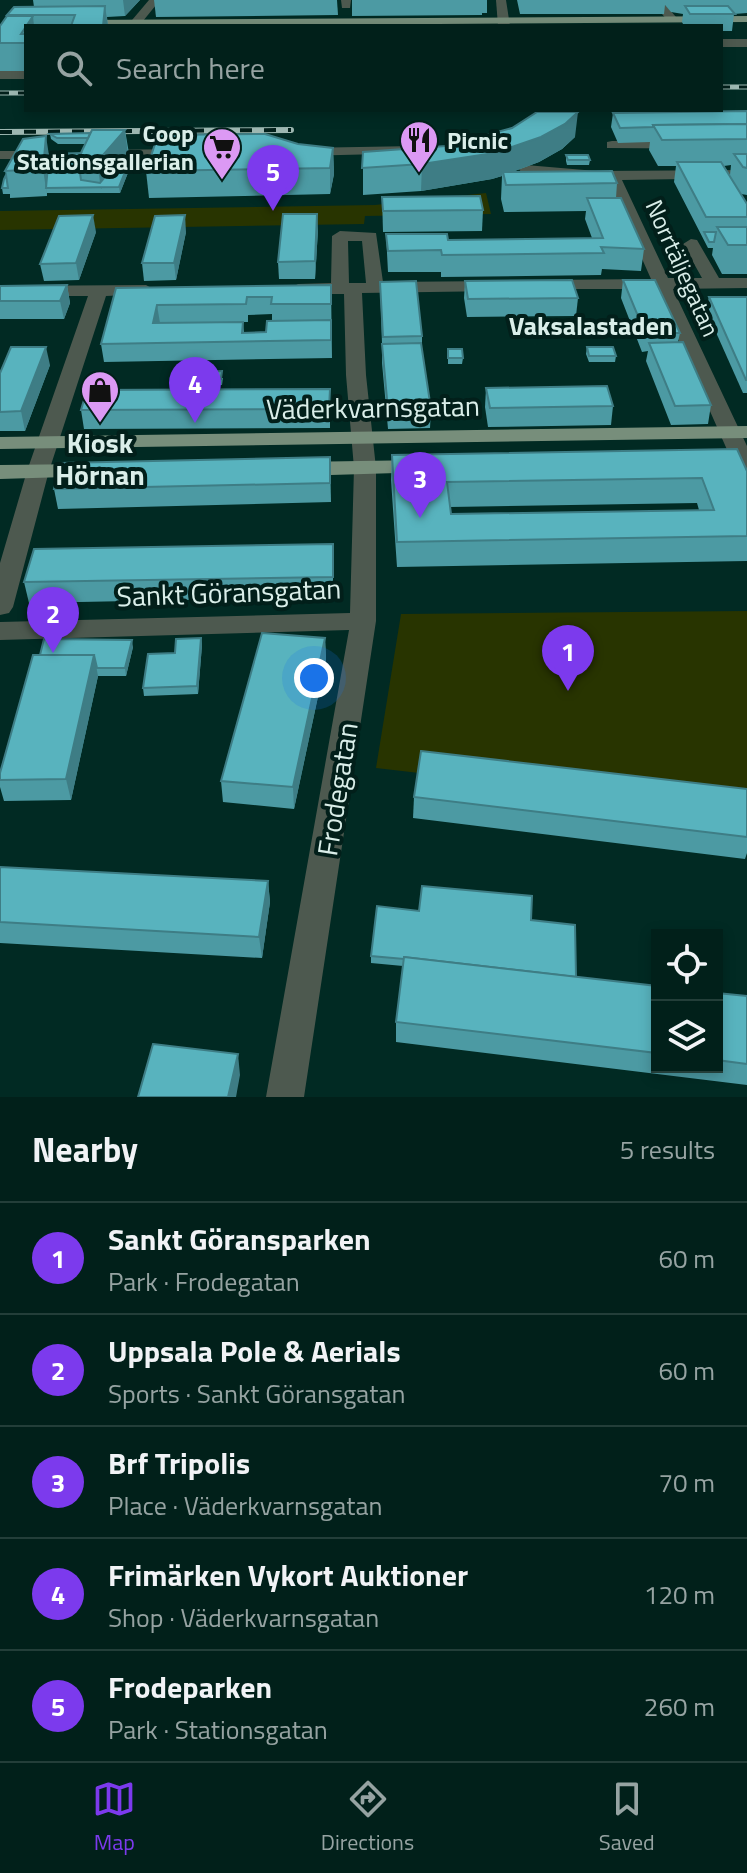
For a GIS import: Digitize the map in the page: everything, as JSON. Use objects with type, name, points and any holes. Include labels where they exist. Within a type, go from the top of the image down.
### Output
[{"type":"main road","points":[[58,23],[503,23],[747,19]]},
{"type":"main road","name":"Väderkvarnsgatan","points":[[0,443],[738,432]]},
{"type":"main road","points":[[711,461],[746,464]]},
{"type":"main road","points":[[272,469],[444,467]]},
{"type":"main road","points":[[0,472],[116,471]]},
{"type":"street","points":[[133,24],[155,0]]},
{"type":"street","points":[[501,0],[503,23]]},
{"type":"street","points":[[655,0],[672,19]]},
{"type":"street","points":[[723,43],[747,43]]},
{"type":"street","points":[[0,75],[24,75]]},
{"type":"street","points":[[612,145],[747,145]]},
{"type":"street","points":[[287,152],[436,151]]},
{"type":"street","points":[[82,154],[208,153]]},
{"type":"street","points":[[0,155],[53,154]]},
{"type":"street","points":[[526,169],[560,175],[747,174]]},
{"type":"street","name":"Norrtäljegatan","points":[[613,176],[661,283],[738,432],[746,464]]},
{"type":"street","name":"Norrtäljegatan","points":[[691,244],[713,283]]},
{"type":"street","points":[[277,289],[747,283]]},
{"type":"street","name":"Frodegatan","points":[[285,1097],[363,621],[365,468],[360,438],[356,288]]},
{"type":"street","points":[[0,607],[38,471],[99,290]]},
{"type":"street","points":[[0,291],[158,290]]},
{"type":"street","name":"Sankt Göransgatan","points":[[0,631],[363,621]]},
{"type":"green space","points":[[486,193],[491,214],[365,216],[364,224],[0,230],[0,211],[375,205]]},
{"type":"green space","points":[[747,611],[747,811],[376,768],[401,614]]},
{"type":"building","points":[[105,6],[103,24],[72,24],[75,15],[7,15],[14,7]]},
{"type":"building","points":[[685,6],[728,6],[735,14],[690,14]]},
{"type":"building","points":[[7,16],[33,16],[28,24],[24,24],[21,34],[24,34],[24,43],[0,43],[0,26]]},
{"type":"building","points":[[747,111],[747,124],[620,128],[613,113],[723,112]]},
{"type":"building","points":[[537,112],[578,112],[565,124],[541,137],[494,153],[422,164],[362,168],[363,152],[446,146],[512,128]]},
{"type":"building","points":[[747,124],[747,139],[662,140],[653,125]]},
{"type":"building","points":[[92,130],[125,130],[97,162],[78,159]]},
{"type":"building","points":[[90,133],[88,138],[57,138],[50,134]]},
{"type":"building","points":[[265,134],[298,144],[333,148],[330,168],[146,171],[158,135]]},
{"type":"building","points":[[46,136],[43,169],[5,171],[23,139]]},
{"type":"building","points":[[81,153],[78,159],[81,180],[100,183],[125,153],[129,153],[130,160],[119,187],[46,188],[49,154]]},
{"type":"building","points":[[734,154],[747,154],[747,168],[743,167]]},
{"type":"building","points":[[566,155],[588,155],[590,160],[568,160]]},
{"type":"building","points":[[677,162],[721,162],[747,204],[747,217],[706,217]]},
{"type":"building","points":[[612,171],[617,183],[506,185],[503,172]]},
{"type":"building","points":[[6,175],[8,188],[2,188],[4,179]]},
{"type":"building","points":[[480,196],[483,210],[383,211],[382,197]]},
{"type":"building","points":[[587,198],[621,198],[644,249],[601,247],[604,253],[442,255],[441,250],[388,251],[386,234],[447,234],[448,240],[603,238]]},
{"type":"building","points":[[283,214],[317,214],[315,261],[278,262]]},
{"type":"building","points":[[93,215],[76,263],[40,264],[59,216]]},
{"type":"building","points":[[185,215],[174,263],[142,263],[155,216]]},
{"type":"building","points":[[717,227],[747,227],[747,245],[728,245]]},
{"type":"building","points":[[704,232],[716,232],[714,242],[709,242]]},
{"type":"building","points":[[572,280],[578,298],[468,299],[465,281]]},
{"type":"building","points":[[623,280],[655,280],[680,333],[645,333]]},
{"type":"building","points":[[416,281],[422,336],[383,337],[380,282]]},
{"type":"building","points":[[67,285],[60,301],[0,301],[0,286]]},
{"type":"building","points":[[331,285],[331,304],[271,304],[272,297],[247,297],[246,304],[157,305],[153,323],[243,322],[242,333],[266,332],[267,321],[331,320],[331,340],[101,344],[116,288]]},
{"type":"building","points":[[709,297],[747,297],[747,380],[746,380]]},
{"type":"building","points":[[683,342],[711,405],[675,406],[649,343]]},
{"type":"building","points":[[421,343],[431,409],[388,410],[382,344]]},
{"type":"building","points":[[11,347],[46,347],[21,411],[0,412],[0,373]]},
{"type":"building","points":[[587,347],[613,347],[616,356],[589,356]]},
{"type":"building","points":[[448,349],[462,349],[463,358],[448,358]]},
{"type":"building","points":[[222,371],[221,379],[204,379],[205,372]]},
{"type":"building","points":[[607,386],[613,406],[490,408],[486,388]]},
{"type":"building","points":[[330,389],[329,409],[81,410],[87,390]]},
{"type":"building","points":[[737,449],[747,471],[747,536],[397,542],[392,455]],"holes":[[[702,478],[714,510],[451,514],[447,482]]]},
{"type":"building","points":[[330,457],[330,483],[54,489],[61,463]]},
{"type":"building","points":[[333,544],[333,577],[24,582],[34,549]]},
{"type":"building","points":[[262,633],[325,638],[293,787],[221,781]]},
{"type":"building","points":[[201,638],[197,686],[143,688],[148,654],[175,653],[176,639]]},
{"type":"building","points":[[44,639],[132,640],[125,668],[97,668],[94,655],[40,655]]},
{"type":"building","points":[[33,655],[94,655],[66,779],[0,780],[0,773]]},
{"type":"building","points":[[421,751],[747,789],[747,837],[414,797]]},
{"type":"building","points":[[0,867],[268,881],[259,937],[0,922]]},
{"type":"building","points":[[422,886],[532,896],[531,920],[575,925],[576,977],[371,956],[377,906],[419,911]]},
{"type":"building","points":[[404,957],[651,985],[651,1052],[396,1022]]},
{"type":"building","points":[[723,994],[747,996],[747,1064],[723,1061]]},
{"type":"building","points":[[153,1044],[238,1054],[228,1097],[138,1097]]},
{"type":"railway","points":[[723,87],[747,87]]},
{"type":"railway","points":[[0,93],[24,93]]},
{"type":"railway","points":[[0,132],[291,130]]},
{"type":"place","name":"Picnic","points":[[419,174]]},
{"type":"place","name":"Coop Stationsgallerian","points":[[222,181]]},
{"type":"place","name":"Frodeparken","points":[[273,211]]},
{"type":"place","name":"Frimärken Vykort Auktioner","points":[[195,423]]},
{"type":"place","name":"Kiosk Hörnan","points":[[100,424]]},
{"type":"place","name":"Brf Tripolis","points":[[420,518]]},
{"type":"place","name":"Uppsala Pole & Aerials","points":[[53,653]]},
{"type":"place","name":"Sankt Göransparken","points":[[568,691]]},
{"type":"district","name":"Vaksalastaden","points":[[591,325]]}]
